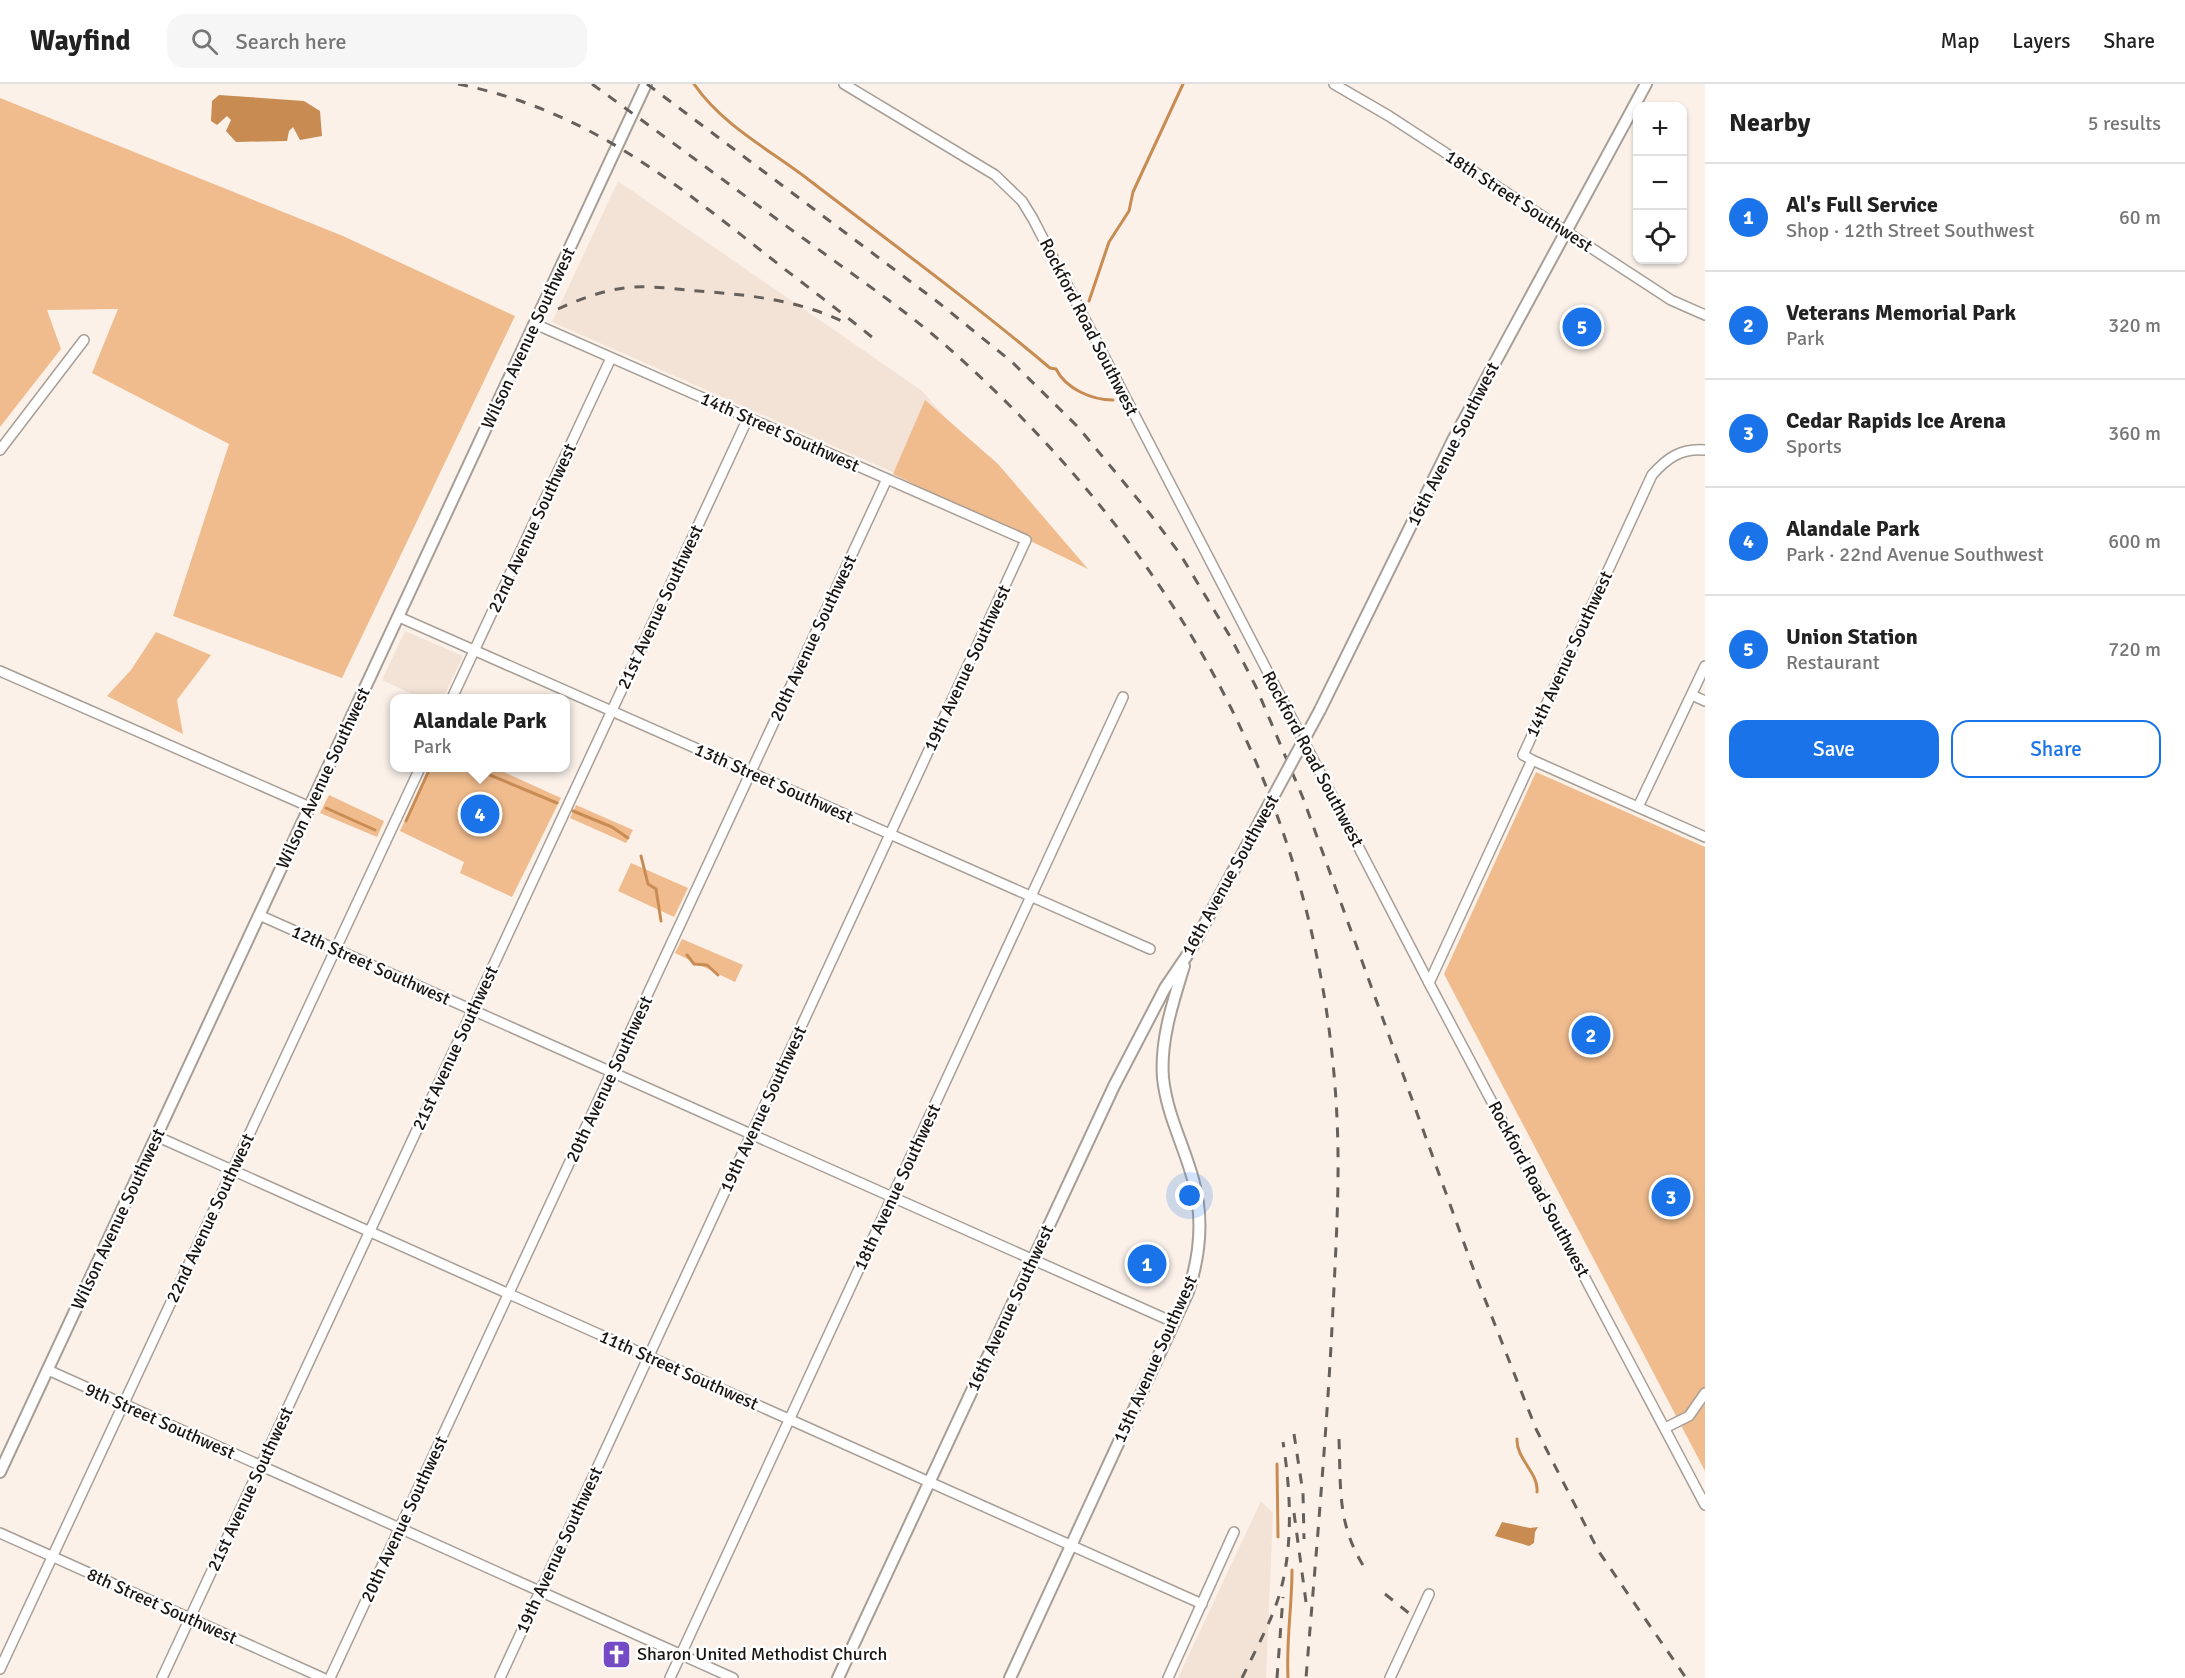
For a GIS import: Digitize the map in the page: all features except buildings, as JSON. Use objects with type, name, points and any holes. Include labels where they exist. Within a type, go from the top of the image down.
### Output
[{"type":"main road","name":"Wilson Avenue Southwest","points":[[0,1472],[646,84]]},
{"type":"main road","name":"16th Avenue Southwest","points":[[838,1678],[1144,1027],[1165,988],[1190,952],[1320,710],[1453,440],[1646,84]]},
{"type":"main road","name":"15th Avenue Southwest","points":[[1010,1678],[1188,1292],[1201,1240],[1194,1184],[1168,1111],[1163,1077],[1164,1039],[1190,952]]},
{"type":"street","name":"Rockford Road Southwest","points":[[844,84],[995,175],[1022,201],[1705,1504]]},
{"type":"street","name":"18th Street Southwest","points":[[1334,84],[1389,116],[1671,300],[1705,315]]},
{"type":"street","name":"14th Street Southwest","points":[[535,324],[1026,540]]},
{"type":"street","points":[[0,450],[84,340]]},
{"type":"street","name":"22nd Avenue Southwest","points":[[454,694],[611,358]]},
{"type":"street","name":"21st Avenue Southwest","points":[[162,1678],[748,418]]},
{"type":"street","name":"14th Avenue Southwest","points":[[1430,983],[1532,760],[1523,755],[1652,475],[1676,453],[1694,449],[1705,450]]},
{"type":"street","name":"20th Avenue Southwest","points":[[330,1678],[887,479]]},
{"type":"street","name":"19th Avenue Southwest","points":[[500,1678],[1026,540]]},
{"type":"street","name":"13th Street Southwest","points":[[399,616],[1150,949]]},
{"type":"street","points":[[1638,807],[1705,666]]},
{"type":"street","points":[[0,671],[310,807]]},
{"type":"street","points":[[1692,695],[1705,701]]},
{"type":"street","name":"18th Avenue Southwest","points":[[670,1678],[1123,697]]},
{"type":"street","points":[[1532,760],[1705,837]]},
{"type":"street","name":"22nd Avenue Southwest","points":[[0,1669],[418,772]]},
{"type":"street","name":"12th Street Southwest","points":[[260,915],[1173,1322]]},
{"type":"street","name":"11th Street Southwest","points":[[156,1136],[1202,1604]]},
{"type":"street","name":"9th Street Southwest","points":[[48,1370],[733,1678]]},
{"type":"street","points":[[1665,1428],[1689,1416],[1705,1393]]},
{"type":"street","points":[[1168,1678],[1234,1532]]},
{"type":"street","name":"8th Street Southwest","points":[[0,1533],[323,1678]]},
{"type":"street","points":[[1390,1678],[1429,1594]]},
{"type":"shaded area","points":[[219,95],[304,101],[320,111],[322,136],[300,140],[293,127],[289,131],[287,141],[236,142],[226,131],[231,120],[227,116],[217,125],[211,121],[212,101]]},
{"type":"shaded area","points":[[0,98],[343,236],[515,316],[342,678],[173,616],[229,444],[92,373],[118,309],[47,310],[61,349],[0,427]]},
{"type":"shaded area","points":[[618,181],[921,390],[1058,545],[552,322]]},
{"type":"shaded area","points":[[925,400],[998,464],[1088,569],[893,474]]},
{"type":"shaded area","points":[[405,631],[463,656],[445,694],[412,694],[382,680]]},
{"type":"shaded area","points":[[156,632],[211,655],[177,700],[183,734],[107,696],[131,670]]},
{"type":"shaded area","points":[[427,772],[504,772],[561,798],[512,897],[460,873],[464,862],[400,831]]},
{"type":"shaded area","points":[[1536,772],[1705,847],[1705,1471],[1444,974]]},
{"type":"shaded area","points":[[329,795],[384,821],[377,837],[320,813]]},
{"type":"shaded area","points":[[576,805],[633,830],[626,843],[570,818]]},
{"type":"shaded area","points":[[631,863],[688,888],[674,917],[618,891]]},
{"type":"shaded area","points":[[682,939],[743,965],[735,982],[675,953]]},
{"type":"shaded area","points":[[1261,1501],[1273,1513],[1266,1678],[1178,1678]]},
{"type":"shaded area","points":[[1502,1522],[1530,1528],[1538,1527],[1534,1543],[1529,1546],[1495,1536]]},
{"type":"waterway","points":[[694,84],[705,99],[732,124],[931,272],[1050,368],[1056,369],[1073,388],[1097,398],[1113,400]]},
{"type":"waterway","points":[[1089,301],[1109,242],[1129,211],[1133,192],[1183,84]]},
{"type":"waterway","points":[[406,821],[428,772]]},
{"type":"waterway","points":[[483,772],[557,803]]},
{"type":"waterway","points":[[326,808],[375,830]]},
{"type":"waterway","points":[[573,811],[612,827],[628,838]]},
{"type":"waterway","points":[[641,856],[648,884],[656,889],[661,921]]},
{"type":"waterway","points":[[687,955],[694,964],[707,965],[718,975]]},
{"type":"waterway","points":[[1517,1439],[1520,1453],[1535,1479],[1537,1492]]},
{"type":"waterway","points":[[1277,1464],[1278,1537]]},
{"type":"waterway","points":[[1288,1678],[1292,1570]]},
{"type":"railway","points":[[458,84],[502,95],[543,110],[619,147],[689,195],[878,342]]},
{"type":"railway","points":[[592,84],[911,317],[944,344],[1027,423],[1101,507],[1166,596],[1222,690],[1267,789],[1302,894],[1325,1003],[1337,1118],[1337,1213],[1331,1354],[1306,1678]]},
{"type":"railway","points":[[647,84],[939,303],[1012,362],[1078,427],[1180,554],[1231,638],[1256,687],[1303,798],[1477,1279],[1536,1429],[1599,1552],[1686,1678]]},
{"type":"railway","points":[[558,309],[604,292],[633,287],[657,287],[774,300],[810,309],[846,323]]},
{"type":"railway","points":[[1294,1434],[1303,1493],[1304,1539]]},
{"type":"railway","points":[[1339,1439],[1341,1493],[1346,1525],[1358,1556],[1368,1573]]},
{"type":"railway","points":[[1242,1678],[1277,1602],[1286,1563],[1289,1502],[1283,1442]]},
{"type":"railway","points":[[1294,1513],[1306,1602]]},
{"type":"railway","points":[[1385,1594],[1410,1614]]},
{"type":"railway","points":[[1277,1678],[1283,1597]]},
{"type":"place","name":"Union Station","points":[[1582,327]]},
{"type":"place","name":"Alandale Park","points":[[480,814]]},
{"type":"place","name":"Veterans Memorial Park","points":[[1591,1035]]},
{"type":"place","name":"Cedar Rapids Ice Arena","points":[[1671,1197]]},
{"type":"place","name":"Al's Full Service","points":[[1147,1264]]},
{"type":"place","name":"Sharon United Methodist Church","points":[[616,1654]]}]
